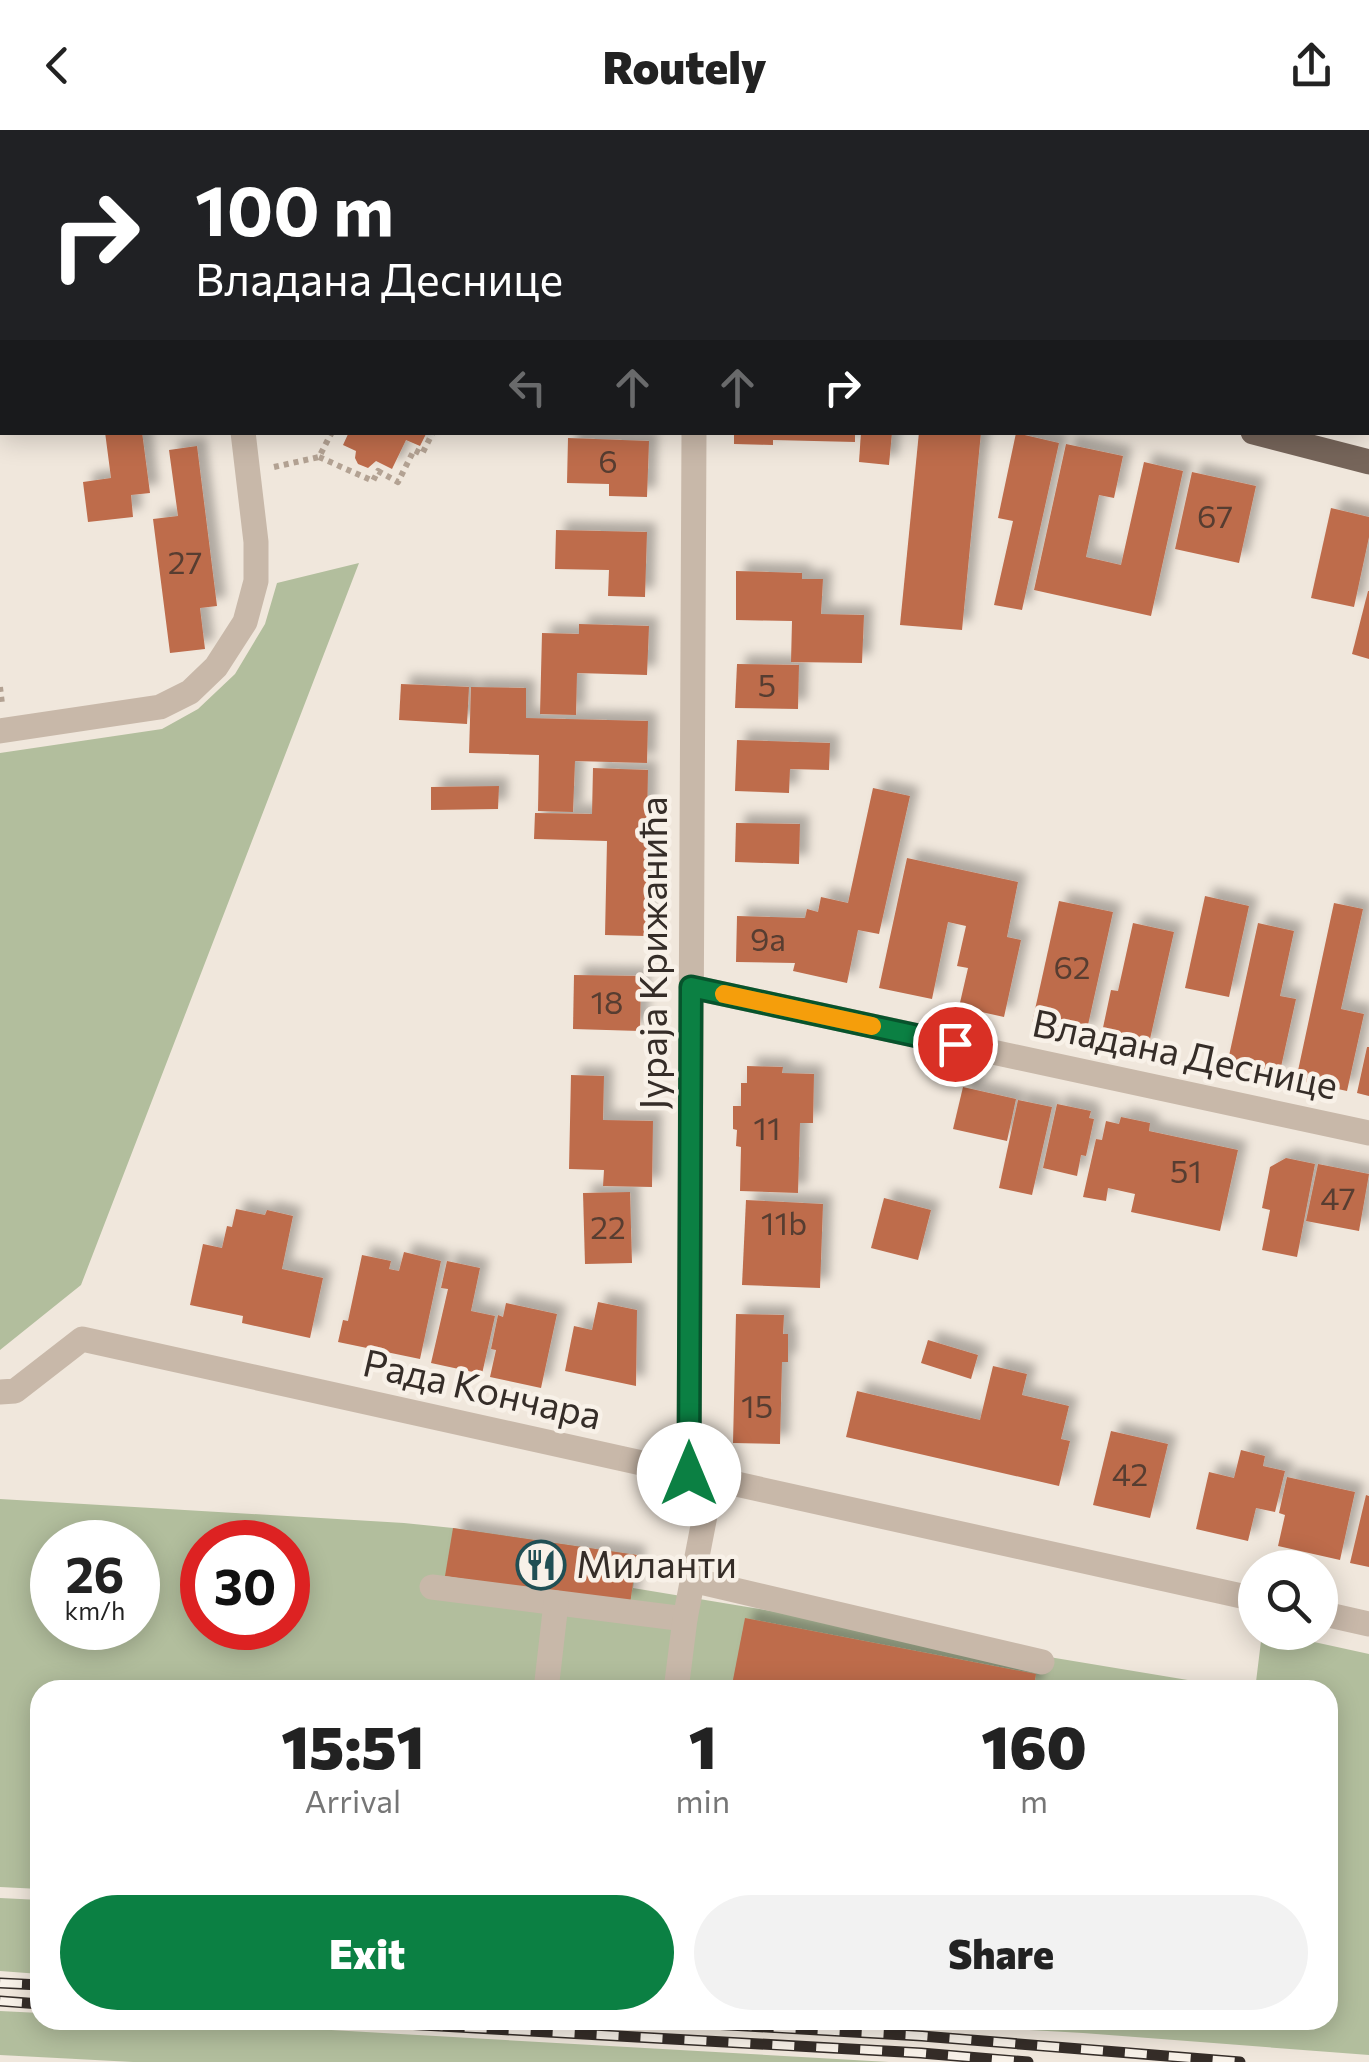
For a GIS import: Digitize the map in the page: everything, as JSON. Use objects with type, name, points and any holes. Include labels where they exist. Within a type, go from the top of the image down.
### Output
[{"type":"main road","points":[[1265,435],[1369,462]]},
{"type":"street","points":[[0,732],[160,707],[190,692],[216,667],[244,622],[256,582],[256,542],[243,435]]},
{"type":"street","name":"Јураја Крижанића","points":[[677,1680],[692,1580],[700,1476],[691,987],[694,435]]},
{"type":"street","name":"Владана Деснице","points":[[691,987],[1369,1133]]},
{"type":"street","name":"Рада Кончара","points":[[0,1392],[15,1390],[82,1339],[1238,1595]]},
{"type":"street","points":[[692,1580],[1042,1662]]},
{"type":"street","points":[[432,1587],[685,1619]]},
{"type":"street","points":[[547,1680],[556,1603]]},
{"type":"street","points":[[1338,1618],[1369,1624]]},
{"type":"path","points":[[319,457],[330,435]]},
{"type":"path","points":[[275,467],[319,457],[373,482],[378,471],[398,482],[414,450],[422,454],[432,435]]},
{"type":"green space","points":[[359,563],[81,1285],[0,1350],[0,753],[162,729],[198,709],[235,674],[265,624],[277,583]]},
{"type":"green space","points":[[0,1499],[404,1523],[637,1555],[633,1588],[1188,1680],[30,1680],[30,1888],[0,1887]]},
{"type":"green space","points":[[1338,1647],[1369,1654],[1369,2055],[1030,2030],[1338,2030],[1338,1680],[1256,1680],[1260,1650]]},
{"type":"green space","points":[[0,1898],[30,1900],[30,1973],[0,1971]]},
{"type":"green space","points":[[0,2011],[30,2012],[30,2030],[331,2030],[889,2062],[133,2062],[0,2055]]},
{"type":"building","points":[[105,435],[142,435],[150,493],[131,495],[133,517],[88,522],[83,482],[111,478]]},
{"type":"building","points":[[348,435],[426,435],[420,446],[406,440],[392,469],[376,461],[368,468],[358,464],[356,451],[343,445]]},
{"type":"building","points":[[734,435],[855,435],[855,442],[773,440],[773,445],[734,444]]},
{"type":"building","points":[[861,435],[892,435],[889,465],[859,462]]},
{"type":"building","points":[[919,435],[981,435],[962,630],[900,625]]},
{"type":"building","points":[[1016,435],[1059,443],[1022,610],[994,605],[1013,521],[998,518]]},
{"type":"building","points":[[568,438],[649,441],[647,497],[609,496],[609,484],[567,483]]},
{"type":"building","points":[[1066,444],[1123,456],[1114,498],[1099,495],[1086,557],[1121,565],[1144,462],[1183,471],[1151,616],[1034,590]]},
{"type":"building","points":[[197,446],[217,606],[200,608],[205,649],[170,653],[153,519],[178,516],[169,450]]},
{"type":"building","points":[[1192,472],[1256,486],[1239,563],[1175,549]]},
{"type":"building","points":[[1331,508],[1369,517],[1369,537],[1354,607],[1311,598]]},
{"type":"building","points":[[556,530],[647,532],[645,597],[608,596],[609,570],[555,569]]},
{"type":"building","points":[[736,571],[802,573],[802,579],[823,579],[821,614],[864,615],[862,663],[791,662],[792,621],[736,620]]},
{"type":"building","points":[[1369,591],[1369,659],[1352,654]]},
{"type":"building","points":[[579,624],[649,626],[647,675],[577,673],[576,715],[540,714],[542,633],[579,634]]},
{"type":"building","points":[[737,664],[799,665],[798,709],[735,708]]},
{"type":"building","points":[[401,684],[469,687],[467,724],[399,720]]},
{"type":"building","points":[[471,687],[526,688],[526,718],[648,721],[647,763],[575,761],[573,812],[538,811],[539,755],[469,753]]},
{"type":"building","points":[[737,740],[830,743],[829,770],[790,769],[789,793],[735,791]]},
{"type":"building","points":[[593,768],[648,770],[645,936],[605,935],[607,841],[534,839],[535,813],[592,814]]},
{"type":"building","points":[[499,786],[498,809],[431,810],[431,787]]},
{"type":"building","points":[[873,788],[910,796],[879,934],[858,930],[847,983],[793,971],[795,963],[736,962],[737,916],[805,918],[807,909],[818,912],[821,897],[848,903]]},
{"type":"building","points":[[736,823],[800,824],[799,864],[735,862]]},
{"type":"building","points":[[907,858],[1018,882],[1007,937],[1021,940],[1004,1017],[959,1007],[968,968],[957,966],[966,926],[948,922],[932,999],[879,988]]},
{"type":"building","points":[[1205,896],[1249,906],[1229,997],[1185,988]]},
{"type":"building","points":[[1059,901],[1113,912],[1086,1034],[1032,1023]]},
{"type":"building","points":[[1334,903],[1363,909],[1341,1009],[1364,1014],[1347,1091],[1296,1080]]},
{"type":"building","points":[[1133,923],[1174,932],[1148,1048],[1101,1037],[1111,990],[1118,991]]},
{"type":"building","points":[[1258,923],[1294,931],[1280,996],[1296,999],[1279,1076],[1227,1065]]},
{"type":"building","points":[[574,975],[641,976],[640,1031],[573,1029]]},
{"type":"building","points":[[1369,1047],[1369,1096],[1357,1093]]},
{"type":"building","points":[[747,1066],[783,1067],[782,1073],[814,1074],[813,1123],[800,1123],[798,1193],[740,1191],[741,1147],[736,1146],[733,1106],[741,1106],[741,1083],[747,1083]]},
{"type":"building","points":[[571,1075],[604,1076],[603,1120],[653,1121],[652,1187],[603,1186],[604,1170],[569,1169]]},
{"type":"building","points":[[963,1087],[1016,1099],[1007,1141],[953,1129]]},
{"type":"building","points":[[1018,1100],[1052,1107],[1032,1195],[999,1188]]},
{"type":"building","points":[[1057,1104],[1091,1111],[1089,1118],[1094,1119],[1077,1176],[1043,1168]]},
{"type":"building","points":[[1121,1117],[1150,1123],[1149,1131],[1238,1150],[1220,1231],[1131,1212],[1135,1194],[1108,1188],[1106,1201],[1083,1197],[1096,1139],[1102,1140],[1106,1121],[1119,1124]]},
{"type":"building","points":[[1286,1158],[1315,1164],[1297,1257],[1262,1250],[1270,1210],[1262,1208],[1270,1167]]},
{"type":"building","points":[[1318,1164],[1369,1174],[1359,1231],[1306,1221]]},
{"type":"building","points":[[630,1192],[632,1263],[585,1264],[583,1193]]},
{"type":"building","points":[[884,1198],[931,1210],[918,1260],[871,1248]]},
{"type":"building","points":[[746,1200],[823,1204],[820,1288],[742,1285]]},
{"type":"building","points":[[236,1209],[293,1216],[282,1269],[323,1278],[310,1338],[242,1323],[243,1316],[190,1305],[203,1244],[222,1248]]},
{"type":"building","points":[[404,1252],[441,1261],[420,1359],[338,1342],[343,1320],[348,1321],[362,1255],[391,1261],[389,1269],[399,1271]]},
{"type":"building","points":[[447,1261],[480,1268],[471,1311],[495,1316],[482,1374],[431,1363],[448,1289],[441,1288]]},
{"type":"building","points":[[598,1302],[637,1310],[636,1386],[565,1371],[574,1326],[592,1330]]},
{"type":"building","points":[[506,1303],[557,1314],[541,1388],[490,1377],[498,1315],[503,1317]]},
{"type":"building","points":[[736,1314],[784,1315],[788,1362],[782,1362],[780,1444],[733,1443]]},
{"type":"building","points":[[928,1340],[978,1355],[971,1379],[921,1363]]},
{"type":"building","points":[[993,1366],[1027,1374],[1022,1395],[1069,1406],[1061,1439],[1070,1441],[1059,1486],[846,1437],[857,1391],[980,1420]]},
{"type":"building","points":[[1111,1431],[1168,1444],[1150,1518],[1093,1505]]},
{"type":"building","points":[[1241,1450],[1265,1456],[1263,1466],[1285,1471],[1275,1512],[1256,1508],[1248,1541],[1196,1529],[1209,1472],[1234,1478]]},
{"type":"building","points":[[1287,1477],[1355,1492],[1340,1560],[1338,1550],[1278,1546],[1285,1515],[1279,1513]]},
{"type":"building","points":[[1366,1495],[1369,1496],[1369,1567],[1350,1563]]},
{"type":"building","name":"Миланти","points":[[453,1528],[637,1555],[630,1604],[445,1576]]},
{"type":"building","points":[[745,1618],[1036,1674],[1035,1680],[733,1680]]},
{"type":"railway","points":[[0,1983],[30,1984]]},
{"type":"railway","points":[[0,2001],[30,2003]]},
{"type":"railway","points":[[511,2030],[1028,2062]]},
{"type":"railway","points":[[817,2030],[1240,2062]]},
{"type":"slow traffic","points":[[724,994],[872,1026]]},
{"type":"place","name":"Миланти","points":[[541,1565]]},
{"type":"route","points":[[689,1474],[691,987],[955,1044]]}]
